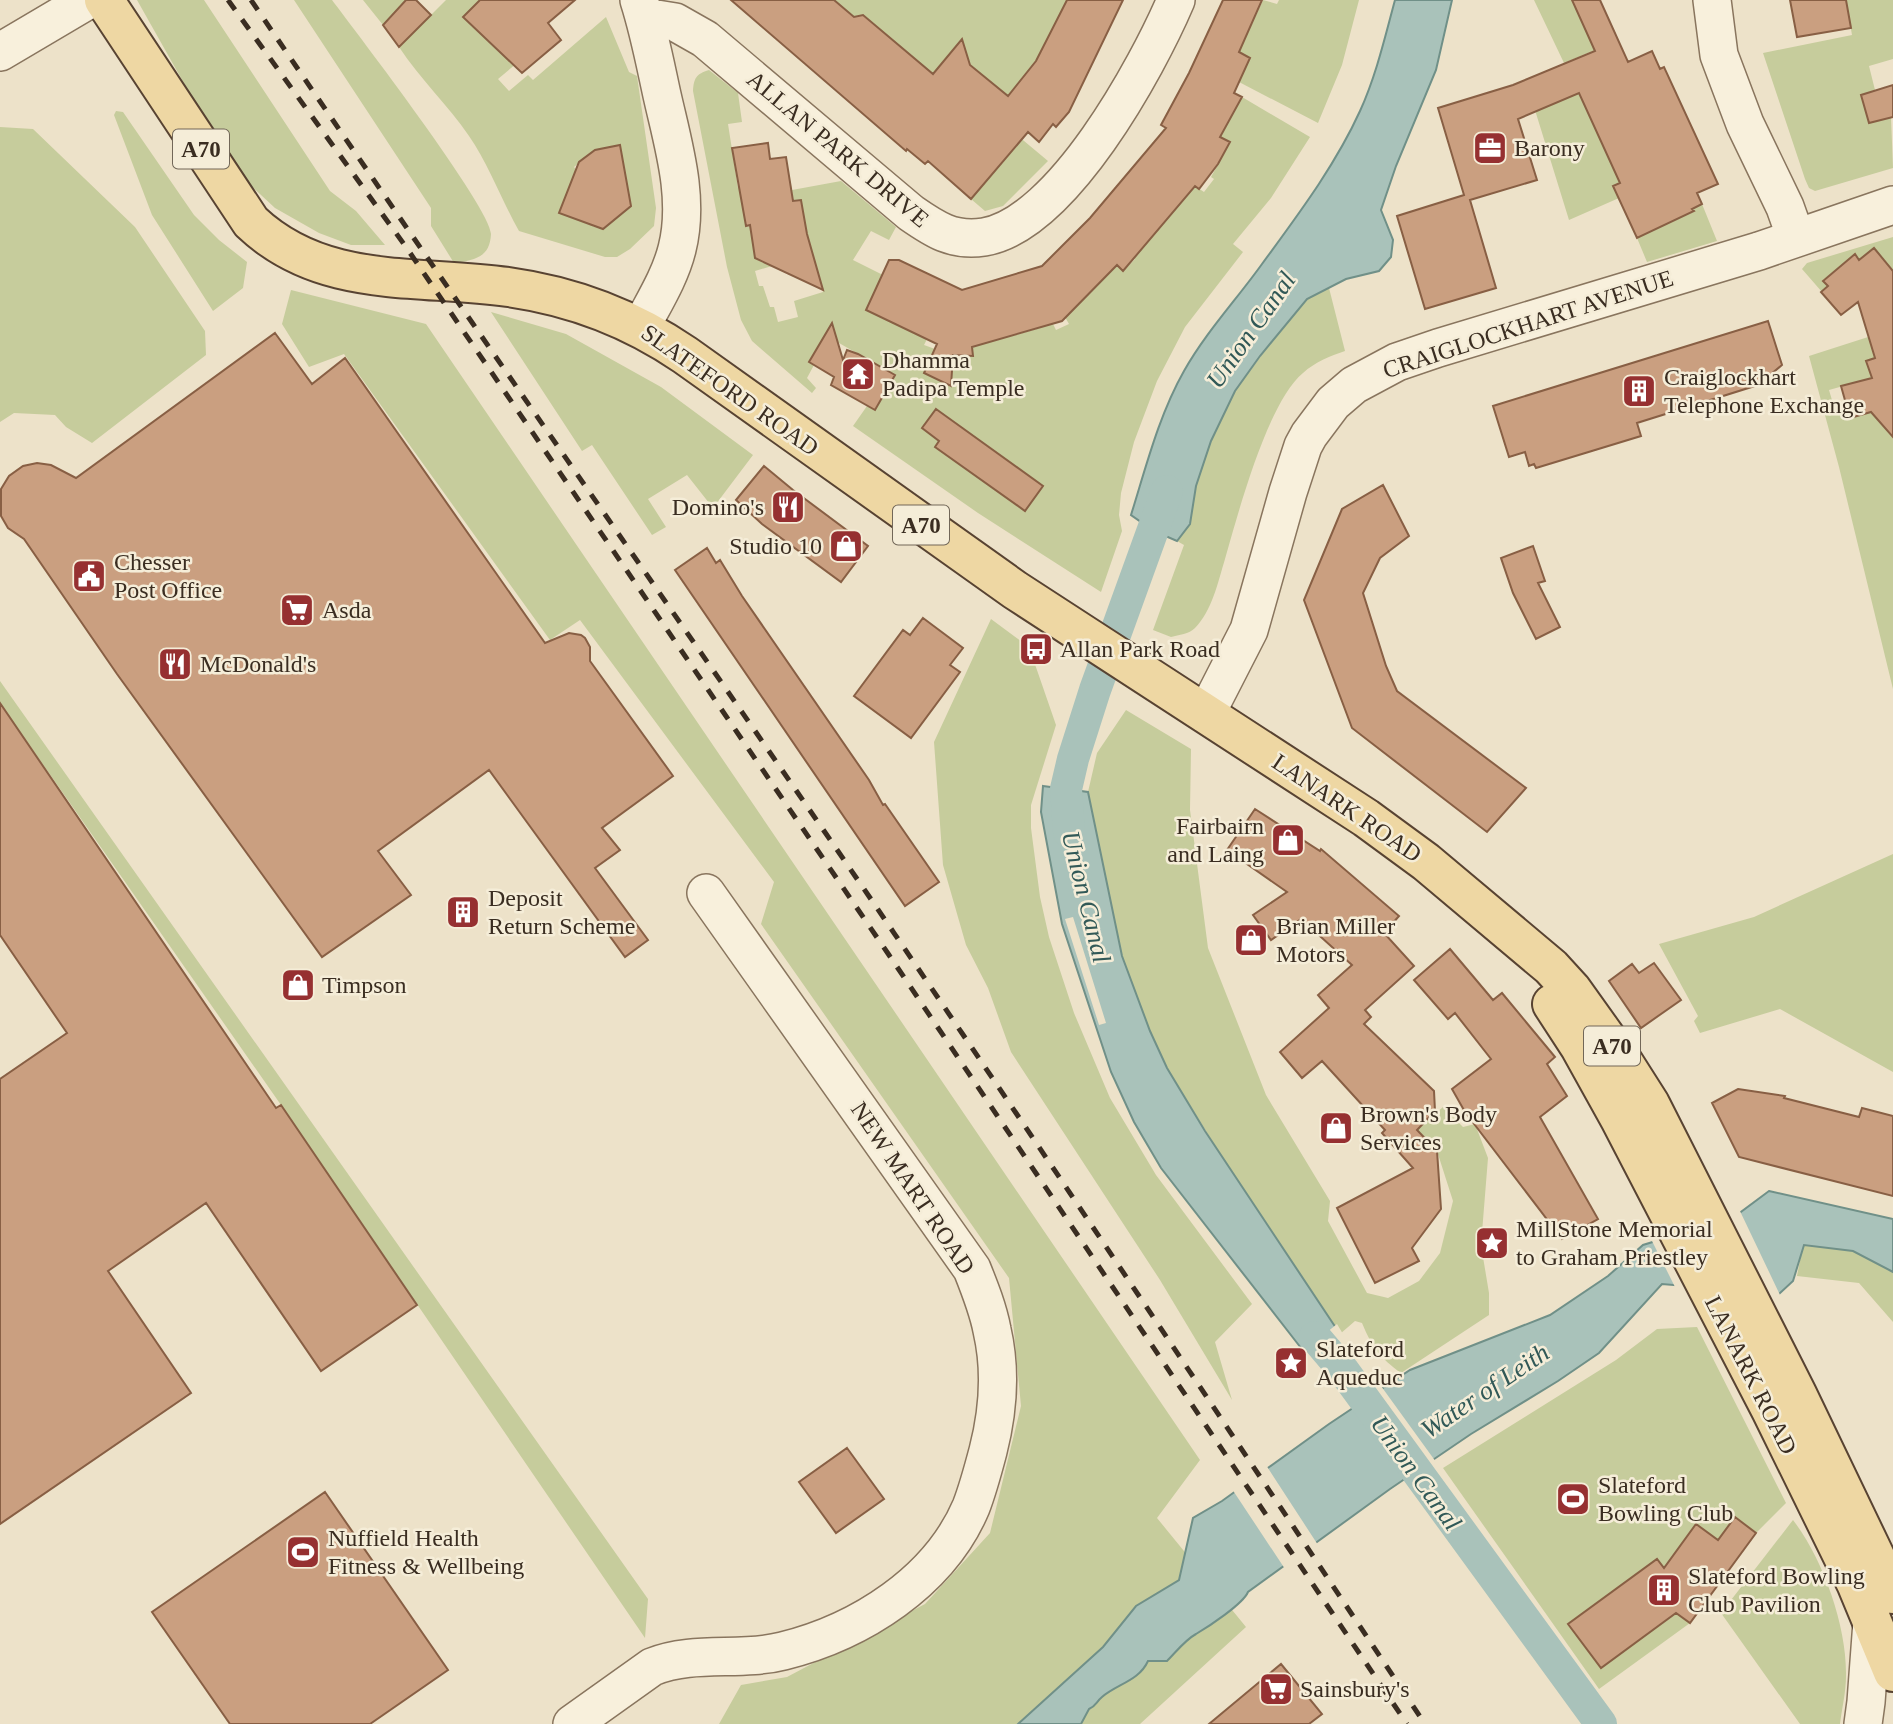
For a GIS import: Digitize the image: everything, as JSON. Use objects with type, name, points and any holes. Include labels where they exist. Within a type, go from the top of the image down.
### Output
[{"type":"main road","name":"SLATEFORD ROAD","points":[[104,0],[251,222],[283,248],[326,267],[369,275],[466,281],[537,292],[600,309],[641,327],[685,355],[1015,590],[1206,714]]},
{"type":"main road","name":"LANARK ROAD","points":[[1206,714],[1366,818],[1426,862],[1482,909],[1551,1001],[1688,1217],[1739,1318],[1807,1484],[1856,1583],[1882,1608],[1893,1672]]},
{"type":"street","points":[[0,52],[88,0]]},
{"type":"street","name":"ALLAN PARK DRIVE","points":[[642,9],[675,22],[705,39],[911,213],[941,233],[982,238],[1013,228],[1032,213],[1095,146],[1124,102],[1176,0]]},
{"type":"street","points":[[1712,0],[1719,55],[1745,124],[1785,207],[1796,238]]},
{"type":"street","points":[[641,327],[669,274],[680,236],[682,208],[682,193],[672,140],[642,9]]},
{"type":"street","name":"CRAIGLOCKHART AVENUE","points":[[1206,714],[1249,631],[1303,446],[1324,413],[1354,385],[1376,372],[1418,355],[1759,251],[1893,205]]},
{"type":"street","name":"NEW MART ROAD","points":[[572,1724],[652,1667],[665,1661],[781,1652],[847,1629],[880,1610],[928,1569],[950,1542],[970,1508],[994,1428],[997,1377],[993,1331],[972,1269],[706,893]]},
{"type":"street","points":[[1863,1724],[1882,1608]]},
{"type":"green space","points":[[137,0],[204,0],[330,191],[356,211],[385,245],[351,245],[319,233],[275,208],[247,182],[221,149]]},
{"type":"green space","points":[[294,0],[332,0],[420,119],[470,191],[485,218],[491,234],[490,242],[480,256],[454,263],[431,226],[431,208]]},
{"type":"green space","points":[[363,0],[406,0],[383,25]]},
{"type":"green space","points":[[446,0],[480,0],[463,17],[529,53],[498,79],[509,91],[528,75],[533,80],[606,17],[629,72],[637,76],[656,208],[654,226],[630,249],[617,257],[605,257],[519,231],[469,136],[399,47]],"holes":[[[620,146],[631,206],[582,177],[574,167],[595,150]]]},
{"type":"green space","points":[[803,0],[1067,0],[1032,69],[992,114],[1048,161],[1003,206],[985,211],[971,199],[973,118],[962,40],[902,111],[854,17],[847,11]]},
{"type":"green space","points":[[1263,0],[1277,4],[1279,0],[1359,0],[1342,65],[1318,123],[1239,82],[1250,58],[1239,52]]},
{"type":"green space","points":[[1534,0],[1572,0],[1595,50],[1564,63]]},
{"type":"green space","points":[[1846,0],[1893,0],[1893,59],[1869,66],[1875,90],[1861,95],[1869,123],[1891,117],[1893,168],[1815,191],[1809,188],[1805,179],[1763,53],[1852,35]]},
{"type":"green space","points":[[709,70],[738,93],[742,122],[728,124],[738,188],[790,180],[792,190],[841,181],[896,227],[889,240],[871,231],[853,260],[883,275],[915,318],[909,330],[927,339],[924,345],[935,349],[925,373],[950,386],[953,355],[973,355],[972,330],[980,345],[998,340],[1009,325],[1012,336],[1040,328],[1045,308],[1056,330],[1069,324],[1054,298],[1081,302],[1094,289],[1090,285],[1113,261],[1123,271],[1135,259],[1125,249],[1195,186],[1204,192],[1214,179],[1211,177],[1230,143],[1209,131],[1242,97],[1310,137],[1271,198],[1233,244],[1243,252],[1185,327],[1157,381],[1134,442],[1121,493],[1119,515],[1122,531],[1101,592],[978,513],[853,426],[867,406],[875,410],[895,375],[825,335],[809,362],[814,365],[807,378],[816,388],[812,393],[752,341],[741,320],[727,267],[693,91],[698,75]],"holes":[[[801,200],[808,238],[746,226],[743,209]],[[812,254],[823,292],[794,301],[798,317],[778,322],[774,307],[770,307],[755,271]],[[936,409],[1042,485],[1025,511],[935,447],[939,441],[922,428]]]},
{"type":"green space","points":[[1526,81],[1604,81],[1646,171],[1613,186],[1619,198],[1569,220]]},
{"type":"green space","points":[[116,111],[123,112],[194,215],[219,240],[247,262],[243,288],[213,311],[152,215],[114,115]]},
{"type":"green space","points":[[0,127],[33,129],[135,227],[205,331],[206,355],[92,443],[66,427],[55,415],[14,413],[0,422]]},
{"type":"green space","points":[[1702,204],[1717,241],[1647,262],[1637,238],[1693,212],[1692,209]]},
{"type":"green space","points":[[1893,237],[1893,271],[1874,248],[1859,260],[1854,255],[1823,280],[1828,286],[1822,292],[1802,269],[1807,263]]},
{"type":"green space","points":[[1329,288],[1345,351],[1323,360],[1303,373],[1277,408],[1255,460],[1214,596],[1201,621],[1190,632],[1171,637],[1153,630],[1184,545],[1177,541],[1190,524],[1196,486],[1211,441],[1235,391],[1293,313],[1307,299]]},
{"type":"green space","points":[[291,290],[426,324],[1200,1460],[1157,1518],[1246,1627],[1140,1724],[719,1724],[741,1685],[787,1677],[925,1604],[990,1533],[1021,1406],[1009,1278],[761,924],[774,882],[580,620],[550,640],[344,354],[309,367],[282,324]]},
{"type":"green space","points":[[491,312],[566,334],[661,387],[753,455],[713,508],[687,475],[648,499],[666,527],[652,535],[592,445],[582,451]]},
{"type":"green space","points":[[1893,329],[1875,358],[1866,361],[1872,378],[1829,390],[1834,407],[1846,403],[1893,405],[1879,419],[1886,427],[1893,424],[1893,689],[1809,356]]},
{"type":"green space","points":[[991,619],[1029,647],[1056,725],[1031,805],[1031,828],[1040,897],[1049,937],[1074,1013],[1110,1098],[1156,1175],[1252,1304],[1215,1342],[1232,1400],[1160,1280],[1011,1052],[988,988],[966,945],[943,865],[934,742]]},
{"type":"green space","points":[[0,681],[648,1599],[645,1638],[281,1105],[0,703]]},
{"type":"green space","points":[[1126,710],[1191,749],[1190,810],[1208,948],[1266,1095],[1330,1201],[1328,1221],[1367,1293],[1388,1298],[1419,1281],[1440,1253],[1453,1201],[1437,1151],[1417,1130],[1443,1107],[1463,1127],[1475,1124],[1488,1158],[1481,1245],[1489,1293],[1489,1315],[1401,1373],[1377,1351],[1362,1323],[1355,1321],[1340,1334],[1245,1194],[1167,1068],[1150,1031],[1122,956],[1088,792],[1097,753]]},
{"type":"green space","points":[[1893,854],[1893,1072],[1780,1009],[1700,1033],[1694,1021],[1698,1016],[1659,944],[1754,917]]},
{"type":"green space","points":[[1803,1245],[1853,1251],[1893,1272],[1893,1322],[1859,1283],[1797,1276]]},
{"type":"green space","points":[[1697,1327],[1786,1503],[1756,1533],[1690,1623],[1599,1689],[1443,1468],[1616,1360],[1657,1329]]},
{"type":"green space","points":[[1793,1520],[1823,1573],[1838,1615],[1846,1676],[1840,1724],[1800,1724],[1721,1613]]},
{"type":"water","points":[[1395,0],[1452,0],[1436,70],[1396,166],[1381,210],[1393,240],[1391,257],[1379,271],[1346,279],[1307,299],[1260,356],[1235,391],[1211,441],[1196,486],[1190,524],[1177,541],[1154,531],[1131,515],[1167,405],[1202,343],[1289,228],[1339,151],[1371,84]]},
{"type":"water","points":[[1043,786],[1088,792],[1122,956],[1167,1068],[1205,1131],[1340,1334],[1308,1357],[1161,1168],[1134,1122],[1111,1072],[1062,924],[1041,812]]},
{"type":"water","name":"Water of Leith","points":[[1769,1191],[1893,1219],[1893,1272],[1853,1251],[1804,1245],[1793,1281],[1779,1294],[1662,1284],[1599,1353],[1390,1489],[1248,1592],[1233,1609],[1188,1639],[1167,1661],[1148,1661],[1139,1673],[1089,1709],[1081,1724],[1018,1724],[1103,1647],[1136,1606],[1179,1580],[1193,1518],[1222,1501],[1410,1370],[1550,1315],[1608,1276],[1643,1245],[1734,1217]]},
{"type":"pier","points":[[1073,917],[1106,1023],[1099,1025],[1065,919]]},
{"type":"pier","points":[[1739,1209],[1781,1297],[1676,1289],[1651,1239]]},
{"type":"pier","points":[[1337,1324],[1343,1334],[1346,1370],[1343,1373],[1320,1368],[1300,1354]]},
{"type":"pier","points":[[1381,1386],[1436,1462],[1407,1481],[1352,1404]]},
{"type":"pier","points":[[1266,1465],[1318,1545],[1285,1569],[1232,1489]]},
{"type":"building","points":[[406,0],[416,0],[431,15],[399,47],[383,25]]},
{"type":"building","points":[[480,0],[575,0],[548,23],[561,40],[522,73],[463,17]]},
{"type":"building","points":[[731,0],[834,0],[854,17],[863,15],[933,74],[962,39],[970,65],[1008,96],[1036,61],[1067,0],[1123,0],[1069,112],[1056,127],[1053,124],[1039,142],[1028,132],[971,199],[928,161],[925,164],[907,149],[906,151]]},
{"type":"building","points":[[1223,0],[1262,0],[1239,52],[1250,58],[1234,93],[1242,97],[1220,137],[1230,142],[1199,189],[1195,186],[1123,271],[1117,265],[1062,321],[972,347],[973,356],[953,355],[951,386],[924,373],[937,344],[866,310],[889,260],[899,260],[962,290],[1042,266],[1090,218],[1166,128],[1161,125]]},
{"type":"building","points":[[1572,0],[1600,0],[1628,62],[1652,51],[1660,69],[1664,67],[1718,184],[1697,193],[1702,204],[1692,209],[1694,211],[1637,238],[1613,186],[1620,183],[1579,93],[1518,119],[1537,180],[1470,200],[1496,288],[1425,309],[1397,216],[1464,195],[1438,108],[1513,85],[1595,51]]},
{"type":"building","points":[[1790,0],[1846,0],[1851,28],[1797,37]]},
{"type":"building","points":[[1893,85],[1893,117],[1869,123],[1861,95]]},
{"type":"building","points":[[768,143],[770,159],[786,157],[793,201],[801,200],[807,234],[823,290],[755,258],[750,225],[746,226],[732,148]]},
{"type":"building","points":[[620,145],[631,206],[603,229],[559,213],[579,162],[595,150]]},
{"type":"building","points":[[1874,248],[1893,271],[1893,437],[1871,412],[1850,418],[1841,386],[1872,378],[1866,361],[1875,358],[1858,302],[1841,315],[1821,292],[1828,286],[1823,281],[1855,254],[1859,260]]},
{"type":"building","name":"Craiglockhart Telephone Exchange","points":[[1768,321],[1782,365],[1758,385],[1637,423],[1641,436],[1536,468],[1534,464],[1529,466],[1525,452],[1509,457],[1493,406]]},
{"type":"building","name":"Dhamma Padipa Temple","points":[[832,323],[843,360],[847,350],[895,375],[875,410],[831,385],[834,377],[809,362]]},
{"type":"building","name":"Asda","points":[[275,333],[312,384],[345,358],[545,643],[569,633],[585,638],[590,647],[590,661],[673,776],[602,828],[620,850],[595,868],[648,940],[625,957],[489,770],[378,851],[411,895],[322,957],[117,674],[24,539],[8,528],[1,516],[1,489],[9,476],[23,466],[37,463],[51,465],[76,478]]},
{"type":"building","points":[[936,409],[1043,486],[1025,511],[935,447],[939,441],[922,428]]},
{"type":"building","points":[[764,466],[868,546],[841,582],[762,524],[736,500]]},
{"type":"building","points":[[1383,485],[1409,536],[1380,558],[1363,593],[1386,666],[1397,691],[1526,788],[1487,832],[1352,728],[1304,600],[1342,509]]},
{"type":"building","points":[[1533,546],[1545,581],[1538,583],[1560,627],[1536,639],[1513,593],[1501,558]]},
{"type":"building","points":[[707,548],[716,563],[720,560],[869,780],[883,805],[885,804],[939,882],[905,906],[675,570]]},
{"type":"building","points":[[923,618],[963,648],[950,665],[960,672],[911,738],[854,696],[903,630],[910,635]]},
{"type":"building","points":[[0,703],[276,1108],[281,1105],[417,1305],[321,1371],[206,1203],[108,1271],[191,1393],[0,1524],[0,1079],[67,1033],[0,935]]},
{"type":"building","points":[[1255,809],[1320,851],[1321,849],[1399,916],[1384,933],[1414,966],[1365,1010],[1371,1017],[1364,1024],[1434,1091],[1435,1111],[1417,1130],[1437,1151],[1441,1209],[1412,1248],[1419,1261],[1375,1283],[1337,1208],[1413,1168],[1382,1133],[1385,1130],[1322,1061],[1302,1078],[1280,1052],[1329,1008],[1318,995],[1352,965],[1301,919],[1271,940],[1253,915],[1287,892],[1227,850]]},
{"type":"building","points":[[1450,949],[1493,1000],[1502,993],[1555,1057],[1547,1064],[1567,1096],[1540,1117],[1598,1219],[1562,1239],[1465,1112],[1452,1089],[1491,1059],[1455,1013],[1448,1019],[1414,980]]},
{"type":"building","points":[[1654,963],[1681,1000],[1641,1028],[1609,981],[1632,964],[1639,973]]},
{"type":"building","points":[[1738,1089],[1785,1096],[1784,1098],[1859,1117],[1862,1108],[1893,1116],[1893,1196],[1739,1157],[1712,1103]]},
{"type":"building","points":[[847,1448],[884,1499],[836,1533],[799,1482]]},
{"type":"building","name":"Nuffield Health Fitness & Wellbeing","points":[[325,1492],[448,1670],[370,1724],[230,1724],[152,1612]]},
{"type":"building","name":"Slateford Bowling Club Pavilion","points":[[1735,1517],[1756,1533],[1690,1623],[1676,1613],[1601,1668],[1568,1624],[1657,1559],[1664,1568],[1696,1524],[1718,1540]]},
{"type":"building","name":"Sainsbury's","points":[[1281,1664],[1322,1714],[1309,1724],[1209,1724]]},
{"type":"waterway","name":"Union Canal","points":[[1069,832],[1066,789],[1073,759],[1167,491]]},
{"type":"waterway","name":"Union Canal","points":[[1315,1337],[1343,1370],[1601,1724]]},
{"type":"railway","points":[[228,0],[406,247],[889,955],[1407,1724]]},
{"type":"railway","points":[[251,0],[864,889],[1425,1724]]},
{"type":"place","name":"Barony","points":[[1490,148]]},
{"type":"place","name":"Dhamma Padipa Temple","points":[[858,374]]},
{"type":"place","name":"Craiglockhart Telephone Exchange","points":[[1639,391]]},
{"type":"place","name":"Domino's","points":[[788,507]]},
{"type":"place","name":"Studio 10","points":[[846,546]]},
{"type":"place","name":"Chesser Post Office","points":[[89,576]]},
{"type":"place","name":"Asda","points":[[297,610]]},
{"type":"place","name":"Allan Park Road","points":[[1036,649]]},
{"type":"place","name":"McDonald's","points":[[175,664]]},
{"type":"place","name":"Fairbairn and Laing","points":[[1288,840]]},
{"type":"place","name":"Deposit Return Scheme","points":[[463,912]]},
{"type":"place","name":"Brian Miller Motors","points":[[1251,940]]},
{"type":"place","name":"Timpson","points":[[298,985]]},
{"type":"place","name":"Brown's Body Services","points":[[1336,1128]]},
{"type":"place","name":"MillStone Memorial to Graham Priestley","points":[[1492,1243]]},
{"type":"place","name":"Slateford Aqueduc","points":[[1291,1363]]},
{"type":"place","name":"Slateford Bowling Club","points":[[1573,1499]]},
{"type":"place","name":"Nuffield Health Fitness & Wellbeing","points":[[303,1552]]},
{"type":"place","name":"Slateford Bowling Club Pavilion","points":[[1664,1590]]},
{"type":"place","name":"Sainsbury's","points":[[1276,1689]]}]
